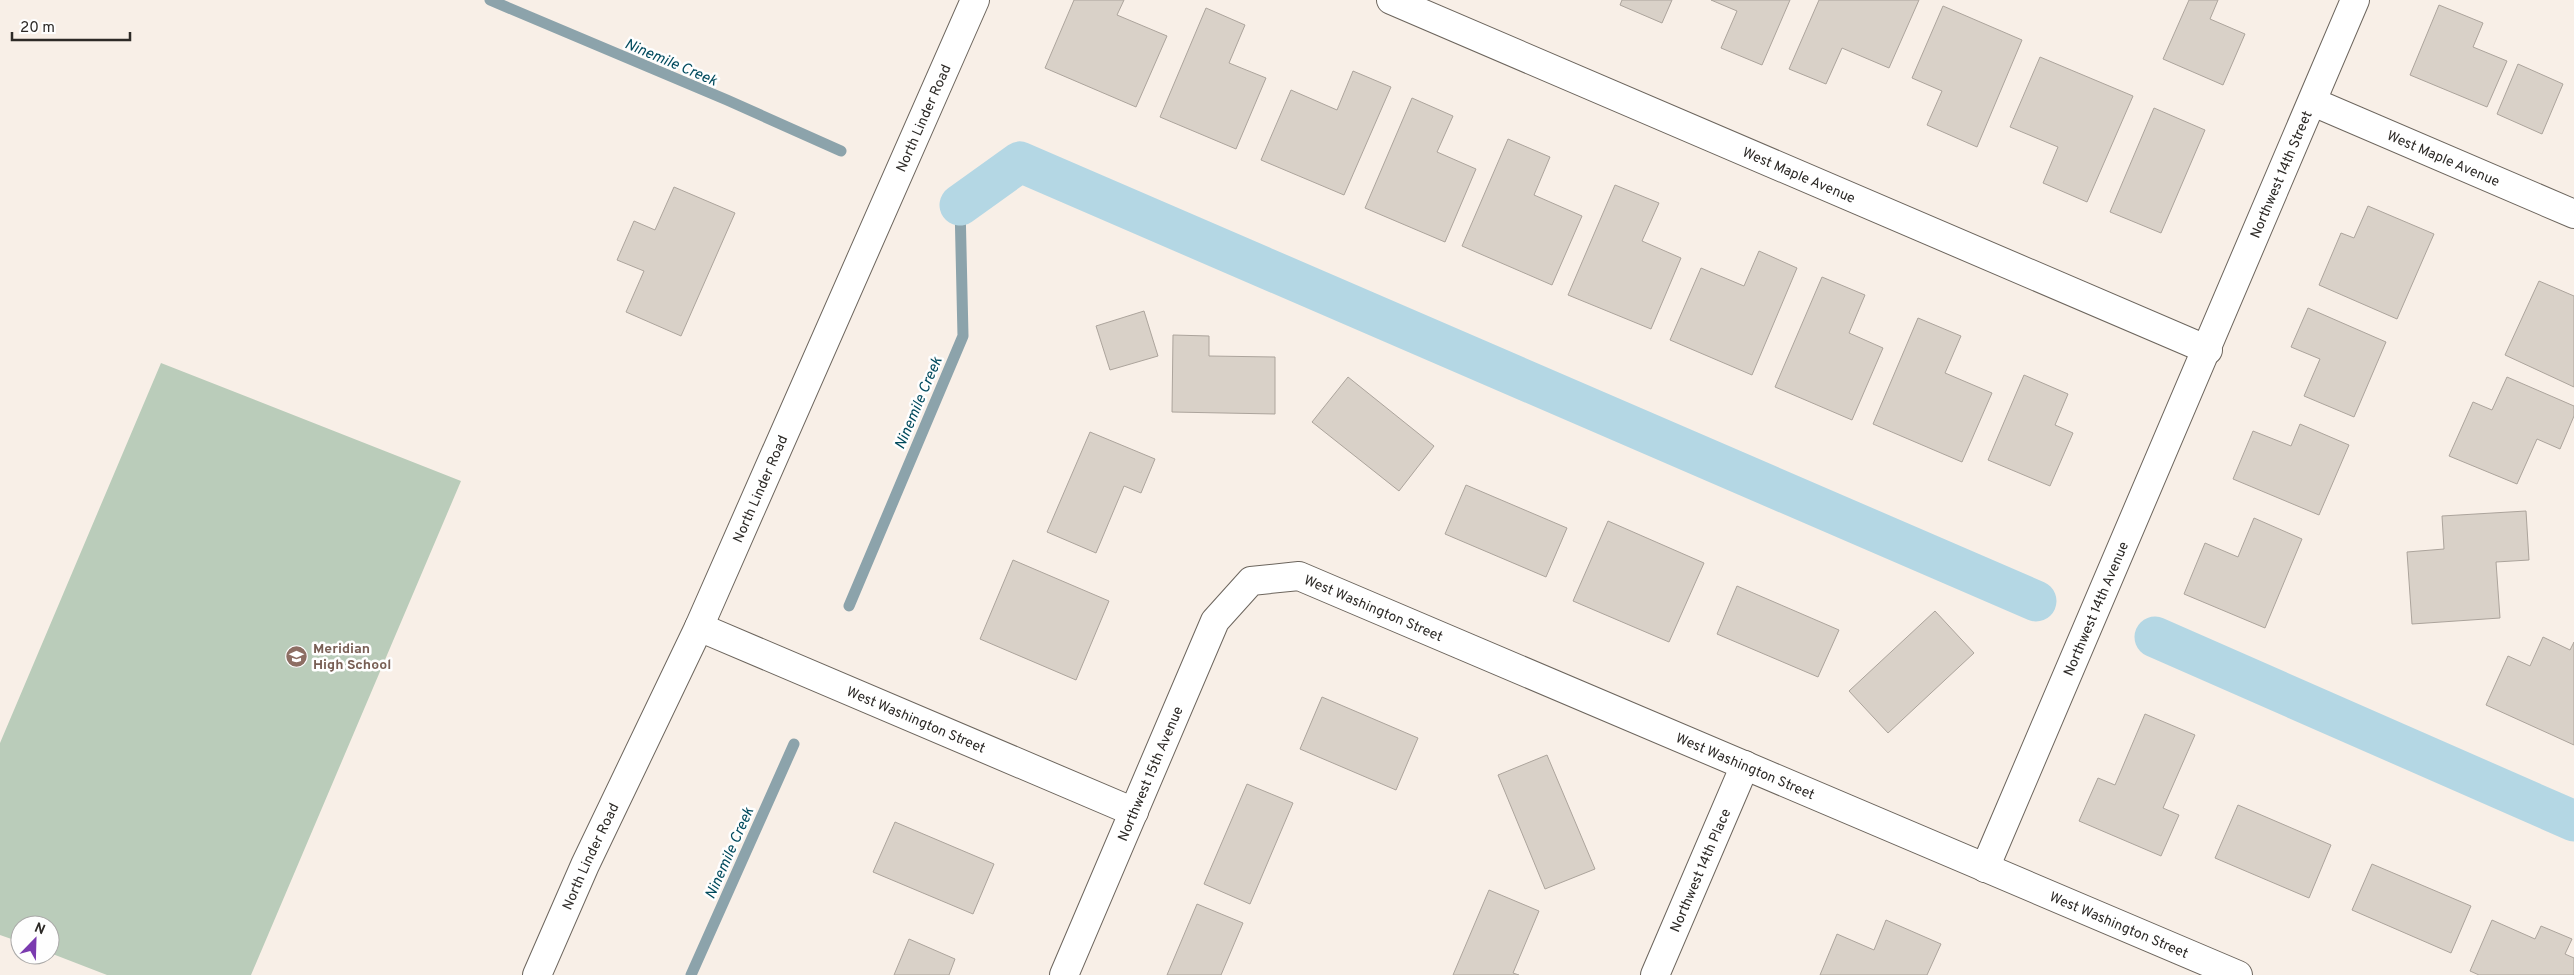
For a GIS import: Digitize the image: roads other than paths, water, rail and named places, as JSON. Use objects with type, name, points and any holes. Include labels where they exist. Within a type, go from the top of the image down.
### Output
[{"type":"street","name":"North Linder Road","points":[[537,975],[585,865],[699,627],[975,0]]},
{"type":"street","name":"West Maple Avenue","points":[[1391,0],[2208,350]]},
{"type":"street","name":"Northwest 14th Street","points":[[2208,350],[2355,0]]},
{"type":"street","name":"West Maple Avenue","points":[[2313,102],[2574,214]]},
{"type":"street","name":"Northwest 14th Avenue","points":[[1985,868],[2208,350]]},
{"type":"street","name":"West Washington Street","points":[[1251,581],[1300,576],[2238,975]]},
{"type":"street","name":"Northwest 15th Avenue","points":[[1064,975],[1215,621],[1251,581]]},
{"type":"street","name":"West Washington Street","points":[[699,627],[1134,812]]},
{"type":"street","name":"Northwest 14th Place","points":[[1655,975],[1745,765]]},
{"type":"waterway","name":"Ninemile Creek","points":[[490,0],[727,100],[841,151]]},
{"type":"waterway","points":[[960,205],[1020,162],[2036,601]]},
{"type":"waterway","name":"Ninemile Creek","points":[[849,606],[963,336],[960,205],[957,204]]},
{"type":"waterway","points":[[2155,637],[2574,821]]},
{"type":"waterway","name":"Ninemile Creek","points":[[691,975],[794,744]]},
{"type":"place","name":"Meridian High School","points":[[297,656]]}]
